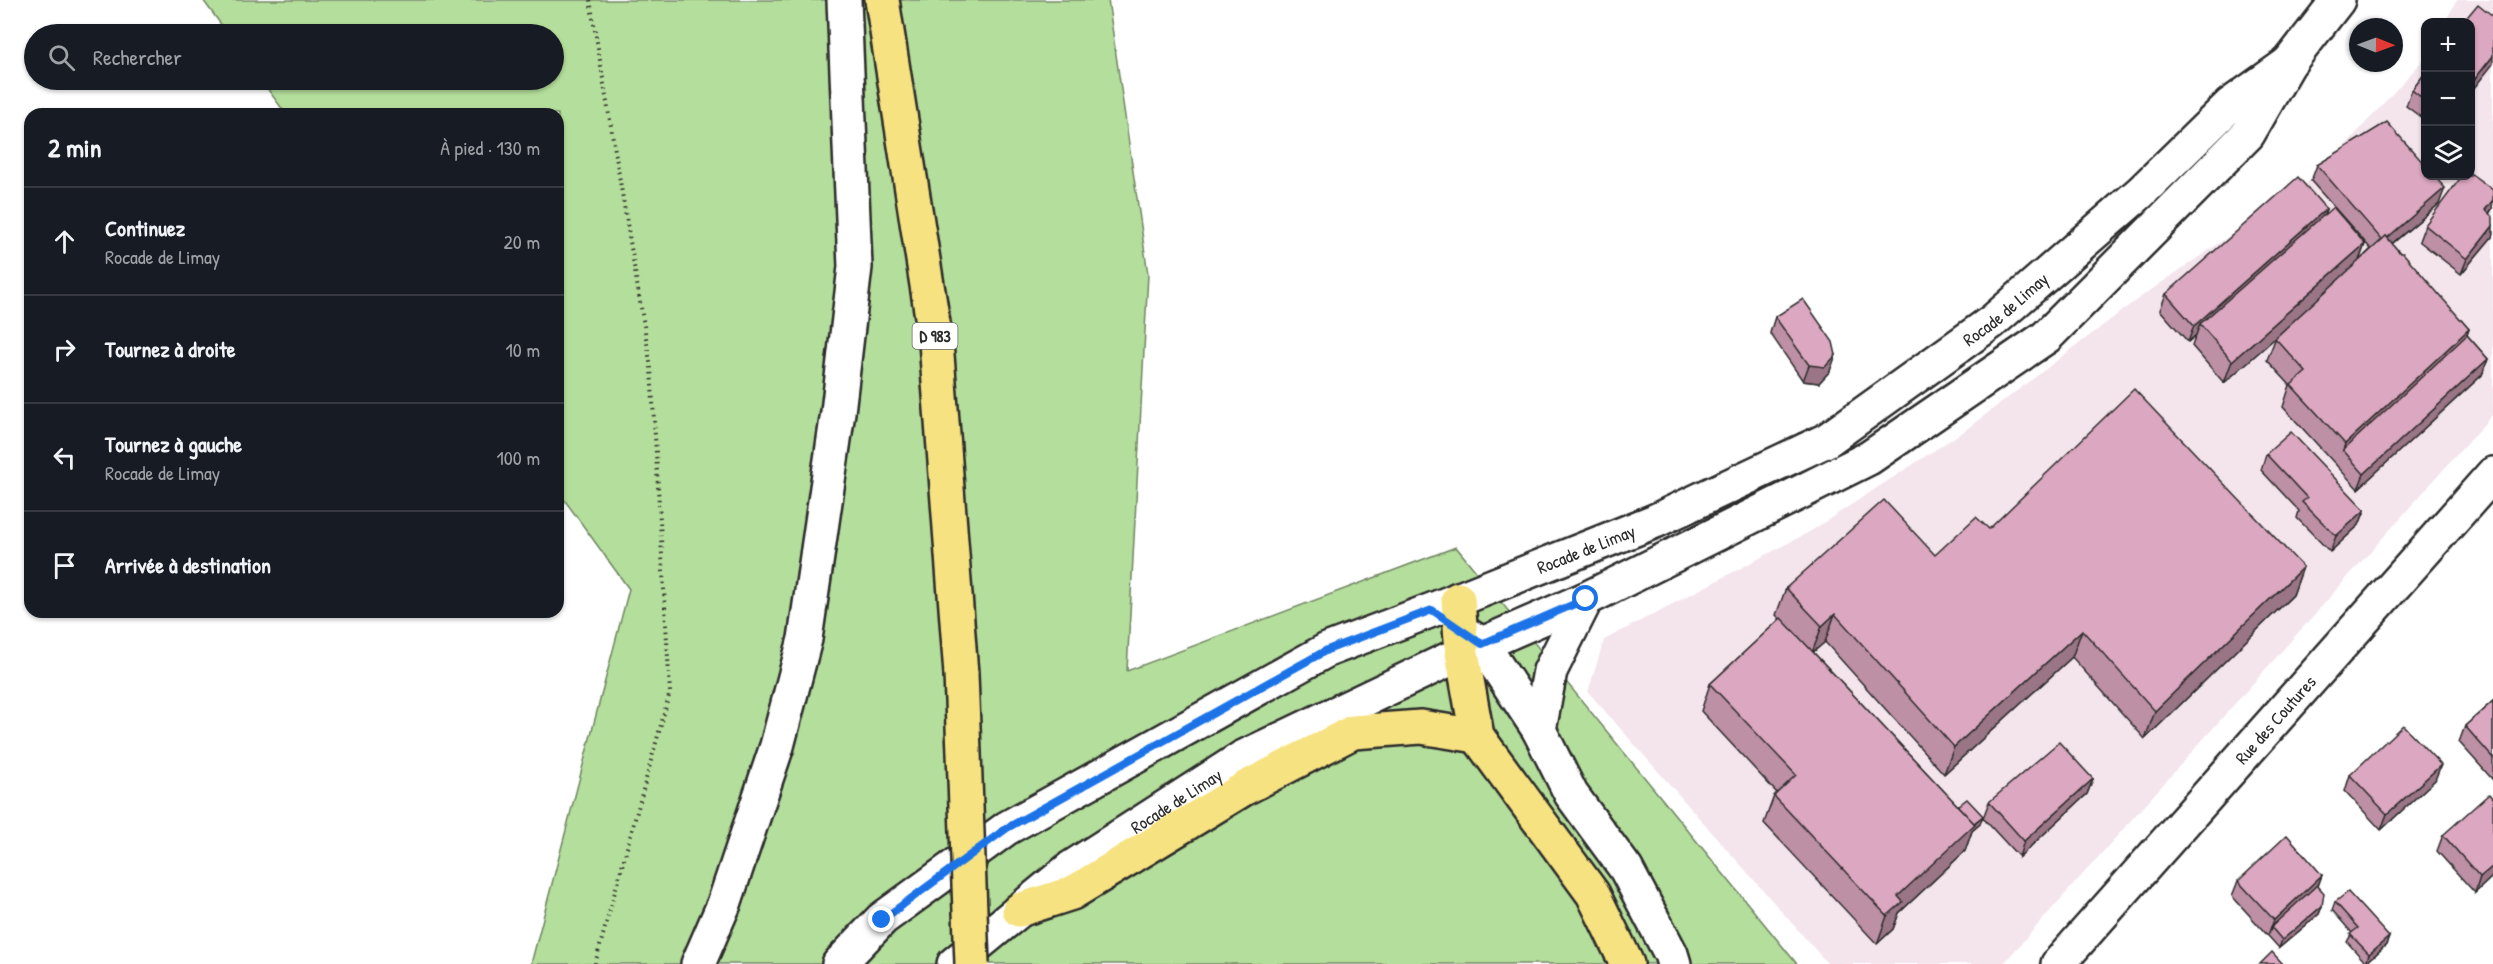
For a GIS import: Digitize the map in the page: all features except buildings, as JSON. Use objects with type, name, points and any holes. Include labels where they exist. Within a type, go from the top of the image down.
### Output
[{"type":"main road","points":[[698,964],[724,904],[777,746],[805,639],[838,412],[855,267],[844,0]]},
{"type":"main road","name":"D 983","points":[[882,0],[936,342],[961,674],[972,964]]},
{"type":"main road","name":"Rocade de Limay","points":[[954,964],[1071,868],[1242,758],[1469,643],[1586,599],[1869,458],[2046,337],[2248,134],[2289,63],[2338,0]]},
{"type":"main road","name":"Rocade de Limay","points":[[839,964],[882,920],[1007,828],[1327,650],[1655,520],[1827,440],[1993,321],[2141,192],[2230,105],[2289,63]]},
{"type":"main road","name":"Rue des Coutures","points":[[2058,964],[2493,474]]},
{"type":"main road","points":[[1539,730],[1550,671],[1586,599]]},
{"type":"main road","points":[[1445,604],[1469,643],[1539,730],[1571,794],[1626,869],[1671,954],[1674,964]]},
{"type":"main road","points":[[1469,643],[1477,736],[1593,894],[1627,964]]},
{"type":"main road","points":[[1019,910],[1072,893],[1245,788],[1353,732],[1421,726],[1477,736]]},
{"type":"path","points":[[590,0],[651,368],[670,692],[595,964]]},
{"type":"shaded area","points":[[2457,0],[2493,0],[2493,414],[2003,964],[1828,964],[1588,692],[1604,640],[1811,531],[1964,431],[2135,301],[2319,174],[2421,62],[2421,180],[2475,180],[2475,18],[2447,18]]},
{"type":"green space","points":[[203,0],[1108,0],[1148,274],[1127,671],[1456,547],[1797,964],[531,964],[629,589],[564,499],[564,108],[282,108],[268,90],[564,90],[564,24],[221,24]]},
{"type":"route","points":[[882,920],[1007,828],[1327,650],[1432,610],[1482,644],[1586,599]]}]
